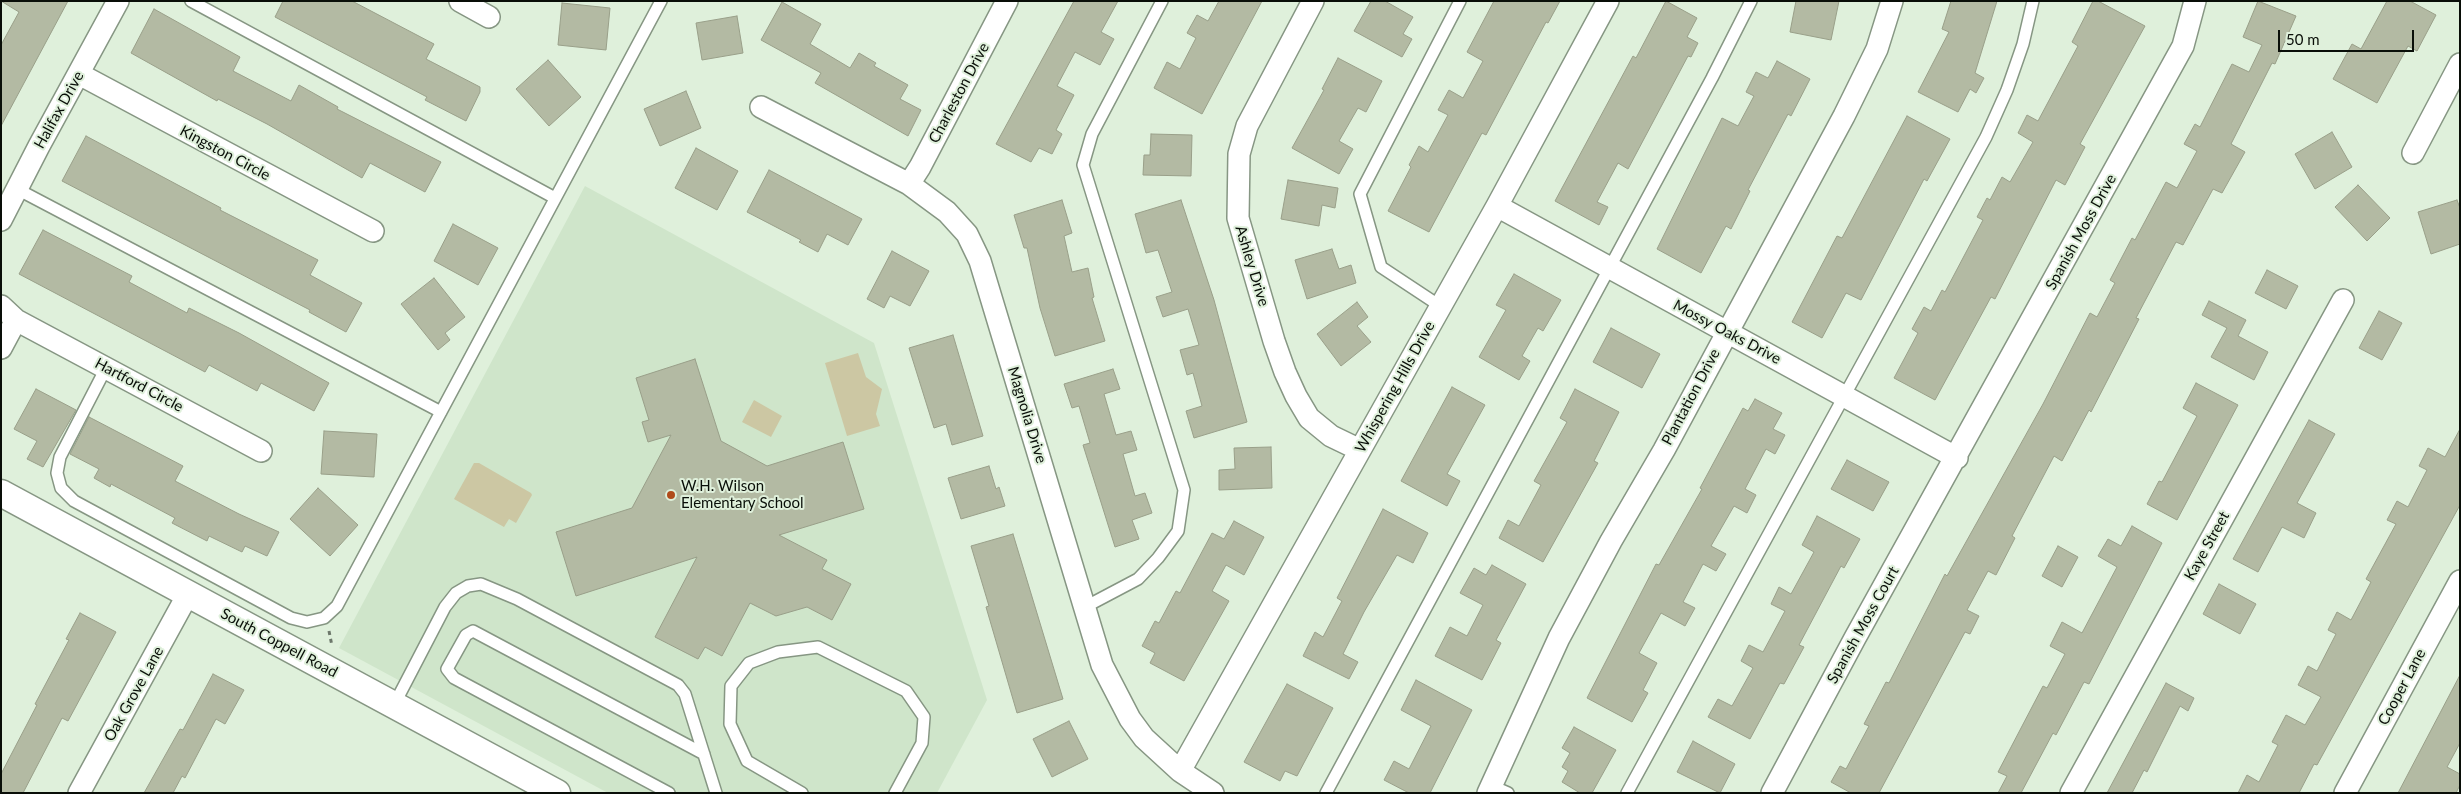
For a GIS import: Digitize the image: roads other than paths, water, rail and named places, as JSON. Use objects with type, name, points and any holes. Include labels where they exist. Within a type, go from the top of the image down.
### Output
[{"type":"street","name":"Halifax Drive","points":[[1,220],[118,1]]},
{"type":"street","points":[[460,1],[489,17]]},
{"type":"street","name":"Charleston Drive","points":[[909,184],[1007,1]]},
{"type":"street","name":"Ashley Drive","points":[[1313,1],[1247,126],[1239,154],[1238,218],[1277,349],[1296,396],[1310,418],[1331,436],[1360,450]]},
{"type":"street","name":"Whispering Hills Drive","points":[[1180,771],[1496,206],[1608,1]]},
{"type":"street","name":"Plantation Drive","points":[[1496,790],[1559,638],[1611,540],[1664,450],[1726,331],[1844,116],[1877,49],[1892,1]]},
{"type":"street","name":"Spanish Moss Drive","points":[[1957,458],[2183,46],[2195,1]]},
{"type":"street","points":[[2413,153],[2460,64]]},
{"type":"street","name":"Kingston Circle","points":[[79,74],[373,231]]},
{"type":"street","name":"Magnolia Drive","points":[[761,108],[909,184],[947,212],[966,234],[980,261],[1102,665],[1130,719],[1144,738],[1180,771],[1213,793]]},
{"type":"street","name":"Mossy Oaks Drive","points":[[1496,206],[1957,458]]},
{"type":"street","name":"Kaye Street","points":[[2071,793],[2344,300]]},
{"type":"street","points":[[1,348],[9,313]]},
{"type":"street","name":"Hartford Circle","points":[[9,313],[106,368],[261,451]]},
{"type":"street","name":"Spanish Moss Court","points":[[1772,793],[1855,638],[1957,458]]},
{"type":"street","name":"South Coppell Road","points":[[1,493],[557,793]]},
{"type":"street","name":"Cooper Lane","points":[[2345,793],[2460,581]]},
{"type":"street","name":"Oak Grove Lane","points":[[79,793],[188,594]]},
{"type":"lane","points":[[191,1],[555,198]]},
{"type":"lane","points":[[106,368],[60,457],[57,473],[62,488],[74,501],[291,618],[307,622],[324,618],[337,606],[661,1]]},
{"type":"lane","points":[[1085,607],[1138,579],[1158,558],[1178,531],[1184,490],[1084,165],[1092,134],[1162,1]]},
{"type":"lane","points":[[1440,306],[1381,267],[1360,194],[1460,1]]},
{"type":"lane","points":[[1326,793],[1609,269],[1751,1]]},
{"type":"lane","points":[[1627,793],[1846,396],[1901,290],[1947,212],[1986,137],[2007,90],[2023,44],[2033,1]]},
{"type":"lane","points":[[17,188],[441,412]]},
{"type":"lane","points":[[394,705],[446,607],[456,593],[468,586],[481,584],[516,599],[678,685],[685,694],[716,793]]},
{"type":"lane","points":[[669,793],[454,678],[447,669],[466,635],[473,631],[704,754]]},
{"type":"lane","points":[[802,793],[747,761],[730,724],[731,686],[749,663],[778,652],[818,646],[906,691],[924,717],[922,743],[895,793]]},
{"type":"place","name":"W.H. Wilson Elementary School","points":[[671,495]]}]
